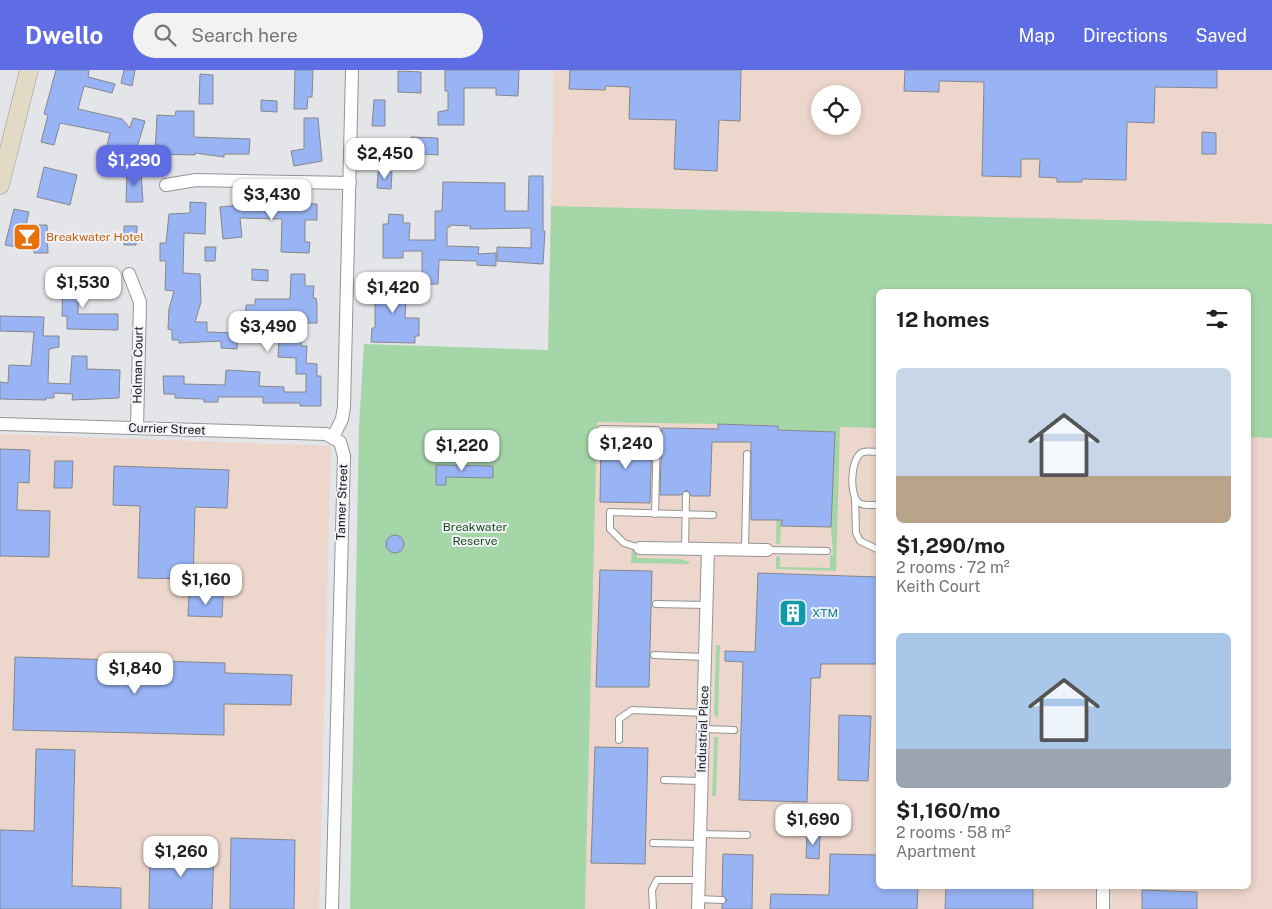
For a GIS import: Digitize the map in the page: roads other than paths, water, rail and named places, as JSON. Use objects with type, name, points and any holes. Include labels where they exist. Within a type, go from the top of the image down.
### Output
[{"type":"street","points":[[0,186],[29,70]]},
{"type":"street","points":[[333,437],[342,418],[344,406],[352,70]]},
{"type":"street","points":[[166,185],[196,180],[350,183]]},
{"type":"street","name":"Holman Court","points":[[128,274],[136,287],[140,302],[137,428]]},
{"type":"street","name":"Currier Street","points":[[0,424],[326,434],[333,437]]},
{"type":"street","name":"Tanner Street","points":[[332,909],[344,456],[340,442],[333,437]]},
{"type":"street","points":[[640,548],[767,550]]},
{"type":"street","name":"Industrial Place","points":[[698,904],[708,549]]},
{"type":"street","points":[[1102,909],[1103,889]]},
{"type":"lane","points":[[601,429],[657,430],[655,514]]},
{"type":"lane","points":[[876,452],[863,452],[857,456],[853,464],[856,533],[860,541],[876,549]]},
{"type":"lane","points":[[745,550],[747,454]]},
{"type":"lane","points":[[685,548],[686,496]]},
{"type":"lane","points":[[855,499],[861,504],[876,505]]},
{"type":"lane","points":[[640,548],[624,543],[610,529],[610,512],[713,515]]},
{"type":"lane","points":[[767,550],[827,551]]},
{"type":"lane","points":[[656,604],[706,605]]},
{"type":"lane","points":[[654,655],[705,657]]},
{"type":"lane","points":[[619,740],[619,719],[632,710],[704,713]]},
{"type":"lane","points":[[704,729],[734,730]]},
{"type":"lane","points":[[664,780],[702,781]]},
{"type":"lane","points":[[653,843],[747,834]]},
{"type":"lane","points":[[653,909],[652,890],[657,880],[699,880]]},
{"type":"lane","points":[[698,904],[722,900]]},
{"type":"place","name":"Breakwater Hotel","points":[[27,237]]},
{"type":"place","name":"XTM","points":[[793,613]]},
{"type":"park label","name":"Breakwater Reserve","points":[[475,534]]}]
